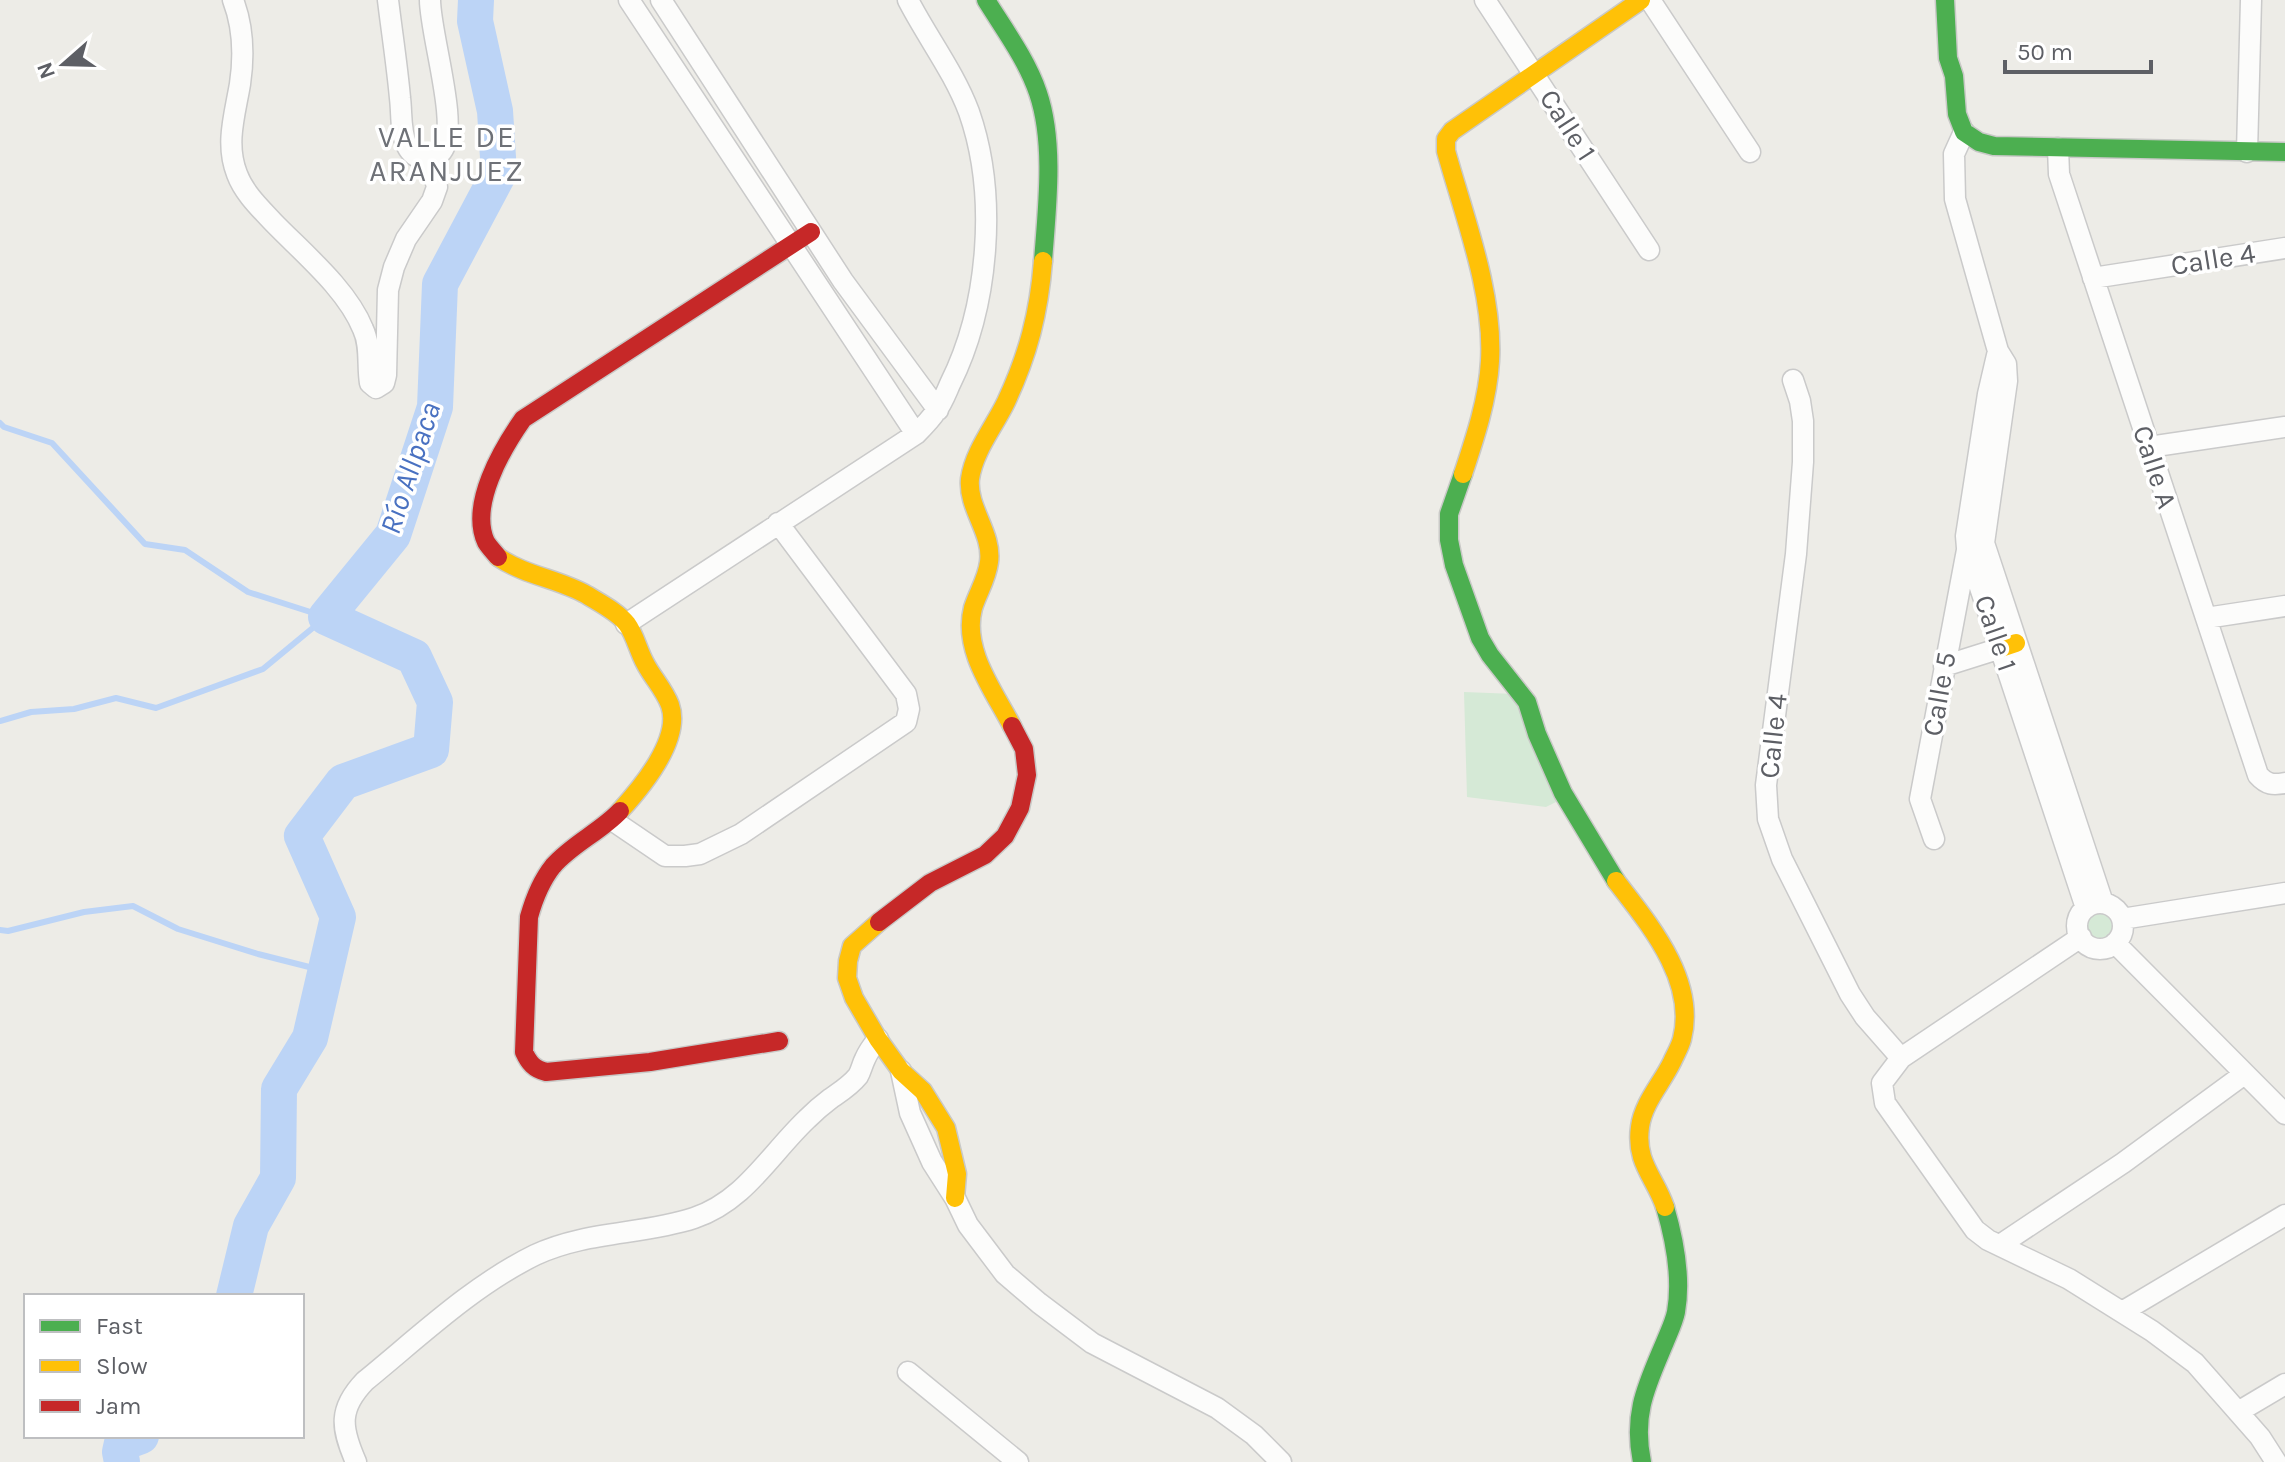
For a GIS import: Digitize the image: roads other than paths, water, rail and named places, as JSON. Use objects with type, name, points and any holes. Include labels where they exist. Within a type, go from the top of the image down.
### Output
[{"type":"street","points":[[233,0],[242,43],[240,81],[232,127],[232,158],[238,176],[248,194],[326,276],[356,316],[367,340],[370,383],[376,388],[384,383],[386,375],[388,290],[394,267],[406,239],[432,201],[437,187],[430,159]]},
{"type":"street","points":[[388,0],[403,134],[407,147],[421,159],[438,155],[445,148],[448,135],[448,113],[430,17],[430,0]]},
{"type":"street","points":[[629,0],[916,434]]},
{"type":"street","points":[[661,0],[843,281],[938,410]]},
{"type":"street","points":[[626,624],[916,434],[938,410],[957,371],[972,327],[985,245],[983,168],[967,108],[908,0]]},
{"type":"street","points":[[986,0],[1038,92],[1047,132],[1047,205],[1040,301],[1028,348],[1006,401],[976,458],[970,481],[972,501],[986,536],[990,558],[986,580],[974,605],[970,625],[972,646],[1024,749],[1027,775],[1020,808],[1005,836],[985,855],[930,883],[864,933],[852,946],[847,978],[854,998],[901,1071],[910,1113],[932,1162],[968,1225],[1005,1274],[1092,1343],[1217,1408],[1254,1435],[1281,1462]]},
{"type":"street","name":"Calle 1","points":[[1485,0],[1649,250]]},
{"type":"street","points":[[1641,0],[1452,131],[1446,139],[1446,151],[1481,277],[1489,319],[1490,361],[1483,408],[1449,514],[1449,540],[1454,565],[1480,638],[1527,702],[1537,734],[1563,793],[1615,880],[1644,918],[1671,962],[1684,1002],[1682,1039],[1640,1126],[1641,1159],[1661,1196],[1673,1235],[1678,1276],[1676,1314],[1640,1403],[1639,1448],[1642,1462]]},
{"type":"street","points":[[1650,0],[1750,152]]},
{"type":"street","points":[[1945,0],[1948,58],[1954,76],[1957,114],[1964,132],[1979,142],[1994,146],[2285,152]]},
{"type":"street","points":[[1954,76],[1961,58],[1962,0]]},
{"type":"street","points":[[2247,152],[2251,0]]},
{"type":"street","name":"Calle 1","points":[[1964,132],[1954,154],[1955,199],[1998,351],[2006,364],[2007,381],[1983,537],[2009,646],[2094,905]]},
{"type":"street","name":"Calle A","points":[[2058,148],[2059,174],[2258,775],[2272,785],[2285,783]]},
{"type":"street","points":[[779,1041],[650,1062],[546,1072],[537,1070],[529,1063],[524,1052],[529,917],[535,897],[554,864],[612,820],[663,754],[673,726],[672,706],[646,666],[626,624],[585,593],[508,566],[492,551],[483,536],[481,515],[493,468],[503,447],[523,419],[811,232]]},
{"type":"street","name":"Calle 4","points":[[2093,278],[2285,248]]},
{"type":"street","name":"Calle 1","points":[[1998,351],[1966,536],[1967,548],[2009,646]]},
{"type":"street","name":"Calle 4","points":[[1793,380],[1803,421],[1803,462],[1796,554],[1766,785],[1768,819],[1782,859],[1850,994],[1865,1017],[1901,1058]]},
{"type":"street","points":[[2149,447],[2285,427]]},
{"type":"street","points":[[612,820],[665,856],[700,854],[741,834],[906,722],[909,709],[906,694],[778,523]]},
{"type":"street","name":"Calle 5","points":[[1934,839],[1920,799],[1967,548]]},
{"type":"street","points":[[2206,618],[2285,606]]},
{"type":"street","points":[[1944,666],[2009,646]]},
{"type":"street","points":[[2122,919],[2283,896]]},
{"type":"street","points":[[2094,905],[2115,909],[2122,919],[2122,933],[2115,943],[2104,948],[2090,946],[2081,937],[2077,925],[2079,918],[2094,905]]},
{"type":"street","points":[[2081,937],[1901,1058],[1882,1083],[1885,1103],[1975,1230],[1988,1240],[2069,1279],[2152,1331],[2195,1363],[2260,1437],[2276,1462]]},
{"type":"street","points":[[2115,943],[2285,1114]]},
{"type":"street","points":[[356,1462],[347,1443],[344,1425],[345,1408],[353,1393],[478,1289],[508,1269],[550,1249],[606,1234],[670,1225],[698,1217],[724,1204],[751,1181],[805,1121],[828,1100],[846,1089],[858,1075],[878,1039]]},
{"type":"street","points":[[2000,1245],[2123,1163],[2243,1075]]},
{"type":"street","points":[[2122,1312],[2285,1215]]},
{"type":"street","points":[[908,1372],[1018,1462]]},
{"type":"street","points":[[2238,1412],[2285,1384]]},
{"type":"waterway","name":"Río Allpaca","points":[[234,1294],[251,1226],[278,1178],[279,1089],[310,1038],[338,917],[302,836],[343,782],[431,750],[435,702],[414,657],[326,617],[393,535],[435,407],[440,284],[499,173],[495,111],[475,21],[476,0]]},
{"type":"waterway","points":[[0,423],[52,443],[145,544],[185,550],[248,592],[326,617]]},
{"type":"waterway","points":[[0,721],[31,712],[74,709],[116,698],[156,708],[263,669],[326,617]]},
{"type":"waterway","points":[[0,930],[8,931],[84,912],[133,906],[178,929],[325,971]]},
{"type":"waterway","name":"Río Allpaca","points":[[122,1462],[122,1443],[136,1438]]},
{"type":"district","name":"VALLE DE ARANJUEZ","points":[[447,154]]}]
